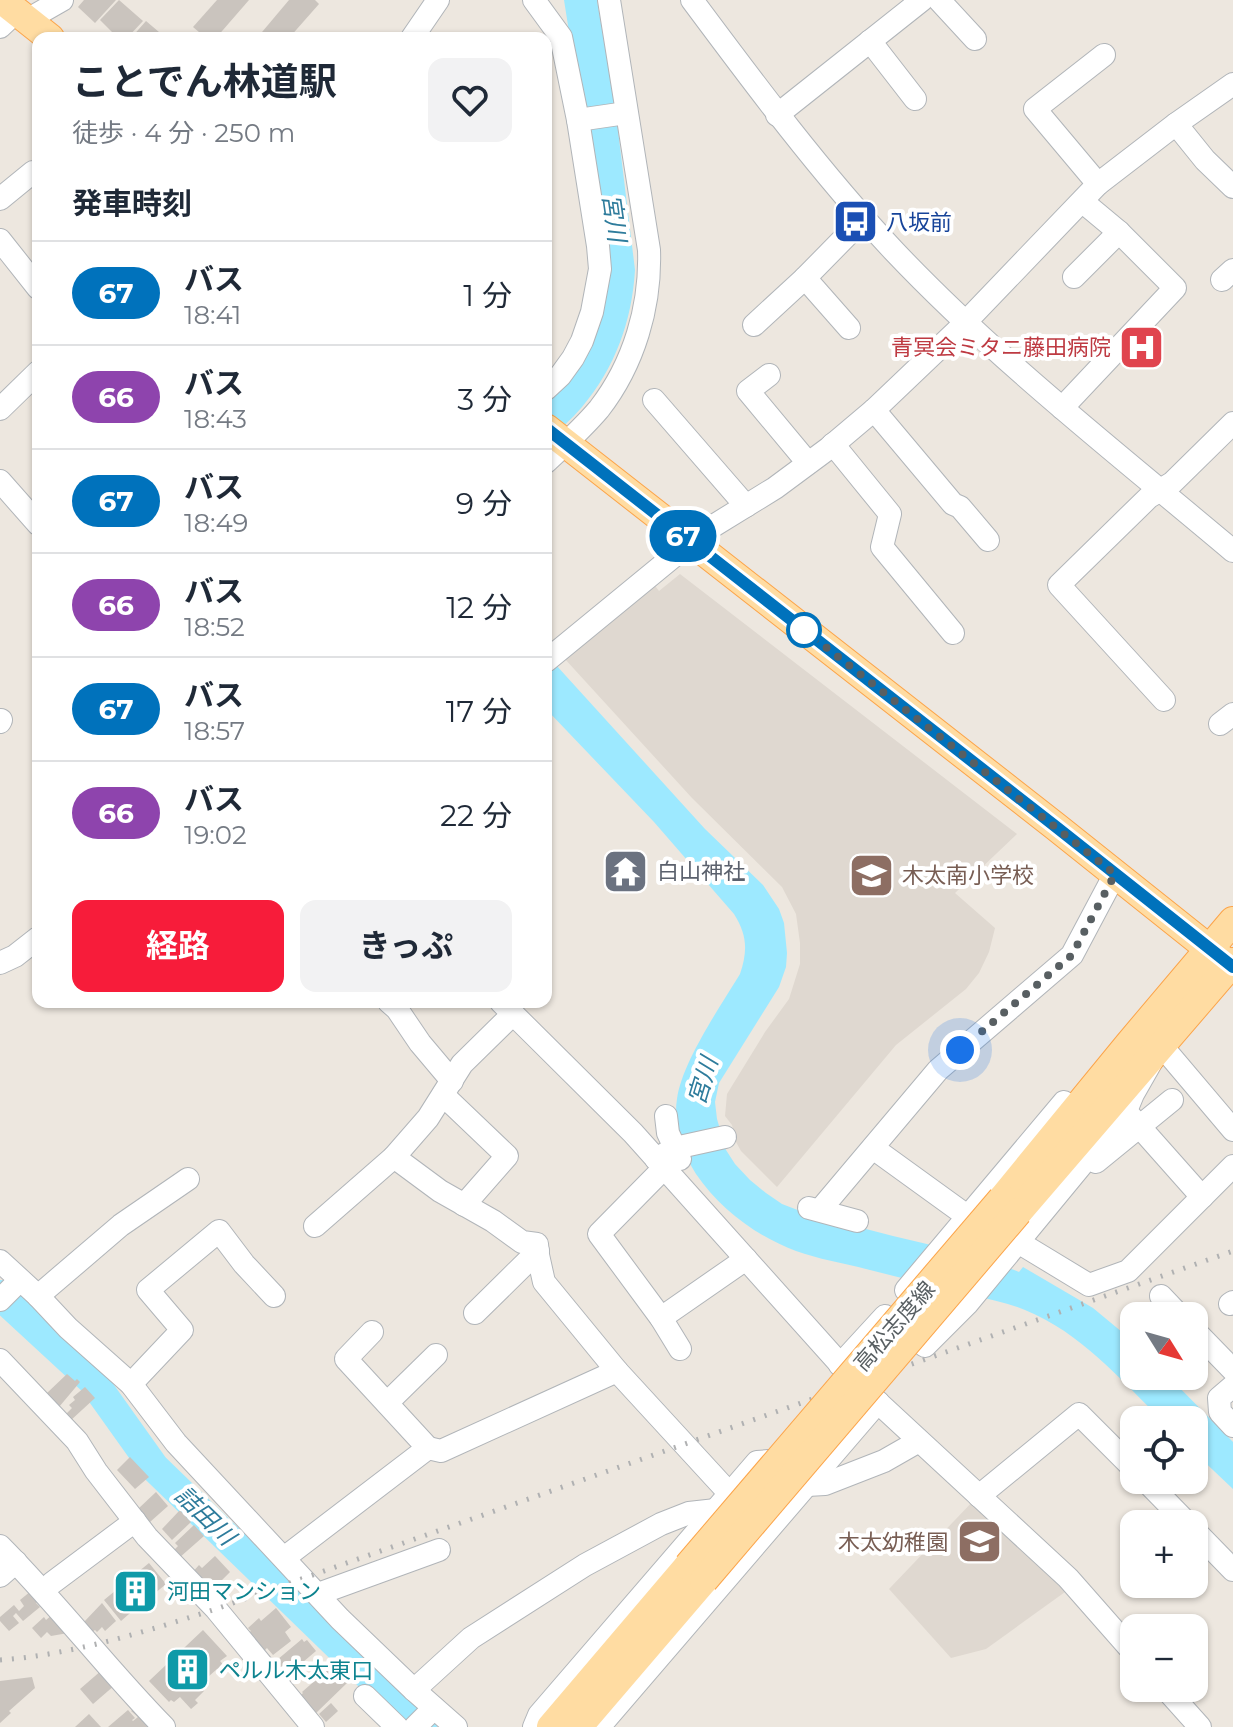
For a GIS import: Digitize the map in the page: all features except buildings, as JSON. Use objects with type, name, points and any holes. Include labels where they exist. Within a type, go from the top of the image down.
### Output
[{"type":"main road","points":[[11,14],[40,32]]},
{"type":"main road","points":[[555,444],[691,542],[1226,961]]},
{"type":"main road","name":"高松志度線","points":[[551,1727],[696,1573],[1010,1206],[1161,1045],[1226,961],[1233,921]]},
{"type":"main road","name":"高松志度線","points":[[1010,1206],[1129,1044],[1226,961]]},
{"type":"main road","name":"高松志度線","points":[[578,1727],[696,1573]]},
{"type":"street","points":[[11,14],[62,0]]},
{"type":"street","points":[[416,32],[438,0]]},
{"type":"street","points":[[534,0],[561,37],[579,120],[598,246],[598,282],[592,312],[573,358],[552,383]]},
{"type":"street","points":[[555,444],[599,408],[624,367],[637,337],[648,292],[649,250],[623,114],[609,0]]},
{"type":"street","points":[[692,0],[777,115],[895,252],[1062,408],[1233,551]]},
{"type":"street","points":[[777,115],[922,0]]},
{"type":"street","points":[[939,0],[975,39]]},
{"type":"street","points":[[870,41],[915,99]]},
{"type":"street","points":[[1098,184],[1035,109],[1104,55]]},
{"type":"street","points":[[552,653],[691,542],[775,488],[874,410],[958,330],[1098,184],[1233,84]]},
{"type":"street","points":[[579,120],[623,114]]},
{"type":"street","points":[[1176,124],[1205,160],[1233,187]]},
{"type":"street","points":[[0,199],[32,173]]},
{"type":"street","points":[[1062,408],[1175,288],[1119,232],[1083,202]]},
{"type":"street","points":[[754,325],[864,218]]},
{"type":"street","points":[[1074,277],[1119,232]]},
{"type":"street","points":[[0,240],[32,280]]},
{"type":"street","points":[[805,278],[849,328]]},
{"type":"street","points":[[769,375],[748,391],[808,463]]},
{"type":"street","points":[[3,398],[32,376]]},
{"type":"street","points":[[654,400],[746,506]]},
{"type":"street","points":[[874,410],[953,504],[960,507],[988,540]]},
{"type":"street","points":[[1164,700],[1059,585],[1149,497],[1172,483],[1233,423]]},
{"type":"street","points":[[833,444],[890,514],[882,547],[953,633]]},
{"type":"street","points":[[0,482],[32,517]]},
{"type":"street","points":[[857,1221],[814,1209],[873,1148],[938,1070],[1072,955],[1115,874]]},
{"type":"street","points":[[0,963],[32,943]]},
{"type":"street","points":[[396,1008],[448,1088],[507,1156],[464,1205]]},
{"type":"street","points":[[315,1226],[394,1157],[428,1118],[462,1064],[507,1008],[633,1133],[671,1156],[746,1259],[840,1365],[1068,1578],[1120,1637]]},
{"type":"street","points":[[840,1365],[885,1316],[902,1286],[967,1216],[1090,1072],[1129,1044]]},
{"type":"street","points":[[1202,1197],[1133,1119],[1133,1094],[1161,1045],[1233,1130]]},
{"type":"street","points":[[885,1316],[925,1346],[967,1304],[1063,1188],[1133,1119],[1172,1100]]},
{"type":"street","points":[[666,1116],[671,1156]]},
{"type":"street","points":[[680,1349],[599,1234],[671,1156],[725,1138]]},
{"type":"street","points":[[873,1148],[1011,1250],[1089,1285],[1128,1271],[1233,1166]]},
{"type":"street","points":[[394,1157],[440,1191],[493,1221],[522,1242],[537,1244],[544,1282],[723,1502]]},
{"type":"street","points":[[38,1296],[121,1225],[188,1179]]},
{"type":"street","points":[[131,1384],[182,1330],[148,1290],[219,1231],[274,1296]]},
{"type":"street","points":[[938,1244],[1011,1250]]},
{"type":"street","points":[[475,1313],[538,1251]]},
{"type":"street","points":[[661,1318],[746,1259]]},
{"type":"street","points":[[0,1261],[131,1384],[176,1443],[340,1619],[456,1727]]},
{"type":"street","points":[[0,1300],[19,1281]]},
{"type":"street","points":[[902,1286],[967,1304]]},
{"type":"street","points":[[1161,1296],[1167,1302]]},
{"type":"street","points":[[372,1332],[346,1359],[428,1448],[441,1451],[617,1371]]},
{"type":"street","points":[[1208,1344],[1233,1370]]},
{"type":"street","points":[[387,1403],[436,1355]]},
{"type":"street","points":[[0,1360],[77,1441],[135,1521],[216,1609],[313,1727]]},
{"type":"street","points":[[1233,1386],[1219,1398],[1220,1412],[1233,1426]]},
{"type":"street","points":[[599,1727],[878,1402]]},
{"type":"street","points":[[979,1496],[1079,1414],[1120,1455]]},
{"type":"street","points":[[534,1727],[539,1715],[757,1462],[769,1461],[807,1485],[825,1484],[884,1461],[919,1441]]},
{"type":"street","points":[[284,1558],[428,1448]]},
{"type":"street","points":[[1159,1494],[1174,1510]]},
{"type":"street","points":[[414,1690],[471,1638],[585,1565],[661,1524],[723,1502]]},
{"type":"street","points":[[52,1583],[135,1521]]},
{"type":"street","points":[[1208,1544],[1233,1570]]},
{"type":"street","points":[[318,1594],[439,1550]]},
{"type":"street","points":[[5,1562],[164,1727]]},
{"type":"street","points":[[365,1696],[397,1727]]},
{"type":"street","points":[[1178,1702],[1200,1727]]},
{"type":"street","points":[[415,1727],[434,1708]]},
{"type":"shaded area","name":"木太南小学校","points":[[680,574],[1017,834],[955,893],[995,928],[979,973],[966,989],[896,1045],[777,1187],[741,1151],[732,1125],[725,1116],[727,1094],[789,999],[800,964],[796,914],[782,887],[692,798],[564,658],[653,583],[659,591]]},
{"type":"shaded area","name":"木太幼稚園","points":[[976,1498],[1072,1587],[986,1649],[951,1658],[889,1589]]},
{"type":"water","name":"宮川","points":[[564,0],[597,0],[615,106],[635,270],[626,325],[612,360],[594,392],[552,437],[552,390],[593,336],[584,127]]},
{"type":"water","name":"宮川","points":[[552,661],[705,829],[763,885],[779,909],[784,923],[786,967],[779,987],[719,1083],[715,1102],[726,1150],[735,1164],[750,1180],[782,1204],[808,1214],[962,1250],[1019,1272],[1023,1267],[1093,1308],[1120,1330],[1120,1379],[1082,1344],[1045,1319],[1006,1303],[796,1251],[767,1238],[740,1220],[706,1187],[683,1147],[676,1118],[677,1099],[694,1052],[740,974],[745,950],[744,936],[734,914],[654,822],[552,715]]},
{"type":"water","points":[[1132,1390],[1182,1390],[1198,1406],[1148,1406]]},
{"type":"water","points":[[1208,1417],[1233,1442],[1233,1489],[1208,1465]]},
{"type":"waterway","name":"詰田川","points":[[0,1295],[92,1380],[154,1467],[422,1727]]},
{"type":"railway","points":[[0,1660],[82,1647],[216,1609],[1233,1251]]},
{"type":"bus line","name":"67","points":[[552,433],[1233,967]]},
{"type":"place","name":"八坂前","points":[[855,222]]},
{"type":"place","name":"青冥会ミタニ藤田病院","points":[[1142,347]]},
{"type":"place","name":"白山神社","points":[[626,871]]},
{"type":"place","name":"木太南小学校","points":[[871,875]]},
{"type":"place","name":"木太幼稚園","points":[[979,1542]]},
{"type":"place","name":"河田マンション","points":[[136,1591]]},
{"type":"place","name":"ペルル木太東口","points":[[188,1670]]},
{"type":"route","points":[[804,630],[1115,874],[1072,955],[960,1050]]}]
